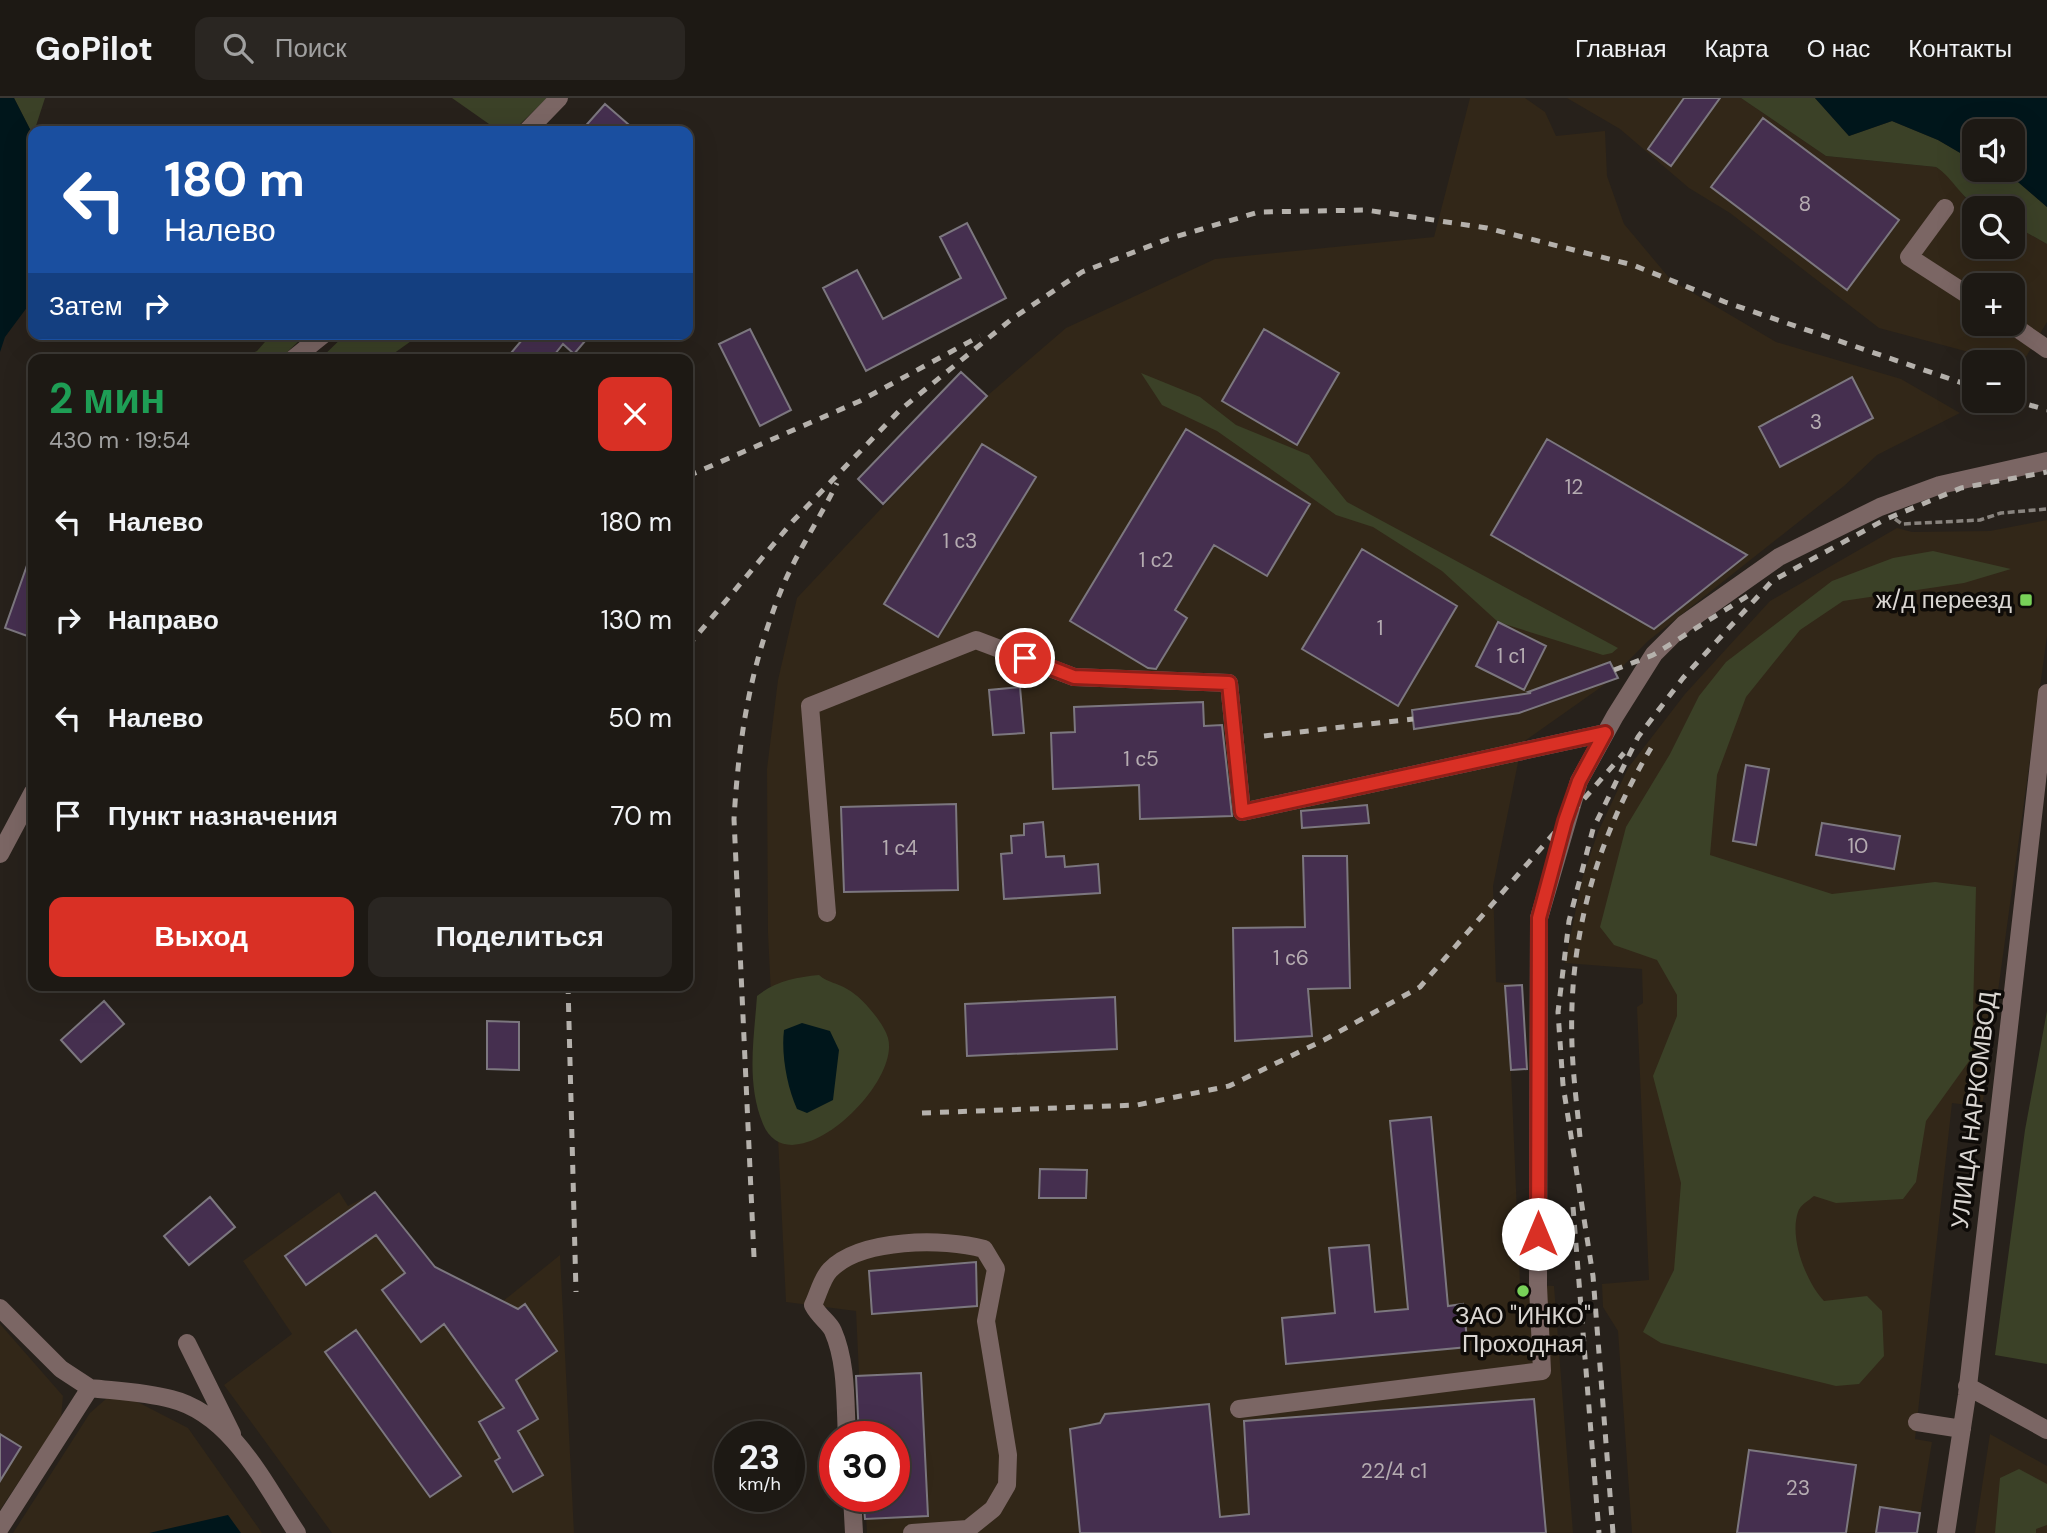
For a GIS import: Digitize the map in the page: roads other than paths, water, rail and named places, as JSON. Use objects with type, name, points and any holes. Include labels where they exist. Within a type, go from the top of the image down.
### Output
[{"type":"street","points":[[532,126],[559,98]]},
{"type":"street","points":[[1945,208],[1909,257],[1962,291]]},
{"type":"street","points":[[2025,334],[2047,349]]},
{"type":"street","points":[[299,354],[317,340]]},
{"type":"street","points":[[1239,1409],[1542,1371],[1538,1286],[1539,918],[1575,791],[1605,733],[1654,654],[1684,624],[1779,557],[1880,507],[1940,485],[2047,461]]},
{"type":"street","points":[[827,913],[810,705],[976,640],[1074,677],[1229,683],[1242,812],[1605,733]]},
{"type":"street","name":"УЛИЦА НАРКОМВОД","points":[[1946,1533],[1967,1386],[2026,825],[2047,693]]},
{"type":"street","points":[[0,855],[28,802]]},
{"type":"street","points":[[2026,825],[2047,838]]},
{"type":"street","points":[[846,1421],[841,1352],[831,1327],[820,1319],[813,1306],[829,1271],[860,1253],[898,1244],[963,1243],[984,1249],[996,1269],[986,1321],[1008,1455],[1007,1485],[993,1509],[968,1529],[912,1533]]},
{"type":"street","points":[[0,1308],[61,1369],[90,1388],[172,1399],[203,1413],[235,1440]]},
{"type":"street","points":[[187,1343],[235,1440],[298,1533]]},
{"type":"street","points":[[1967,1386],[2047,1430]]},
{"type":"street","points":[[0,1528],[90,1388]]},
{"type":"street","points":[[1917,1422],[1962,1429]]},
{"type":"street","points":[[853,1512],[855,1533]]},
{"type":"water","points":[[0,98],[14,98],[28,126],[28,306],[5,337],[0,352]]},
{"type":"water","points":[[1815,98],[2047,98],[2047,207],[2018,182],[2025,182],[2025,119],[1962,119],[1962,154],[1938,140],[1892,121],[1849,136]]},
{"type":"water","points":[[802,1023],[830,1031],[839,1050],[833,1100],[807,1113],[797,1109],[793,1100],[783,1049],[784,1030]]},
{"type":"water","points":[[228,1515],[241,1533],[149,1533]]},
{"type":"railway","points":[[693,640],[793,521],[900,410],[1013,318],[1082,272],[1168,239],[1259,212],[1366,210],[1487,228],[1633,265],[1725,302],[1962,383]]},
{"type":"railway","points":[[693,474],[860,401],[980,336]]},
{"type":"railway","points":[[2025,404],[2047,410]]},
{"type":"railway","points":[[1613,1533],[1593,1276],[1563,1085],[1558,1012],[1569,921],[1593,829],[1638,737],[1683,678],[1772,581],[1884,520],[1961,488],[2047,472]]},
{"type":"railway","points":[[754,1257],[734,819],[739,759],[754,674],[771,617],[788,575],[837,483]]},
{"type":"railway","points":[[1614,670],[1653,655],[1754,592]]},
{"type":"railway","points":[[1264,736],[1413,719]]},
{"type":"railway","points":[[1580,1137],[1573,1057],[1572,1005],[1581,928],[1601,854],[1615,818],[1651,748]]},
{"type":"railway","points":[[922,1113],[1137,1105],[1229,1086],[1324,1040],[1420,987],[1624,753]]},
{"type":"railway","points":[[568,991],[576,1292]]},
{"type":"railway","points":[[1573,1207],[1599,1533]]},
{"type":"place","name":"ж/д переезд","points":[[2026,600]]},
{"type":"place","name":"ЗАО \"ИНКО\" Проходная","points":[[1523,1291]]}]
